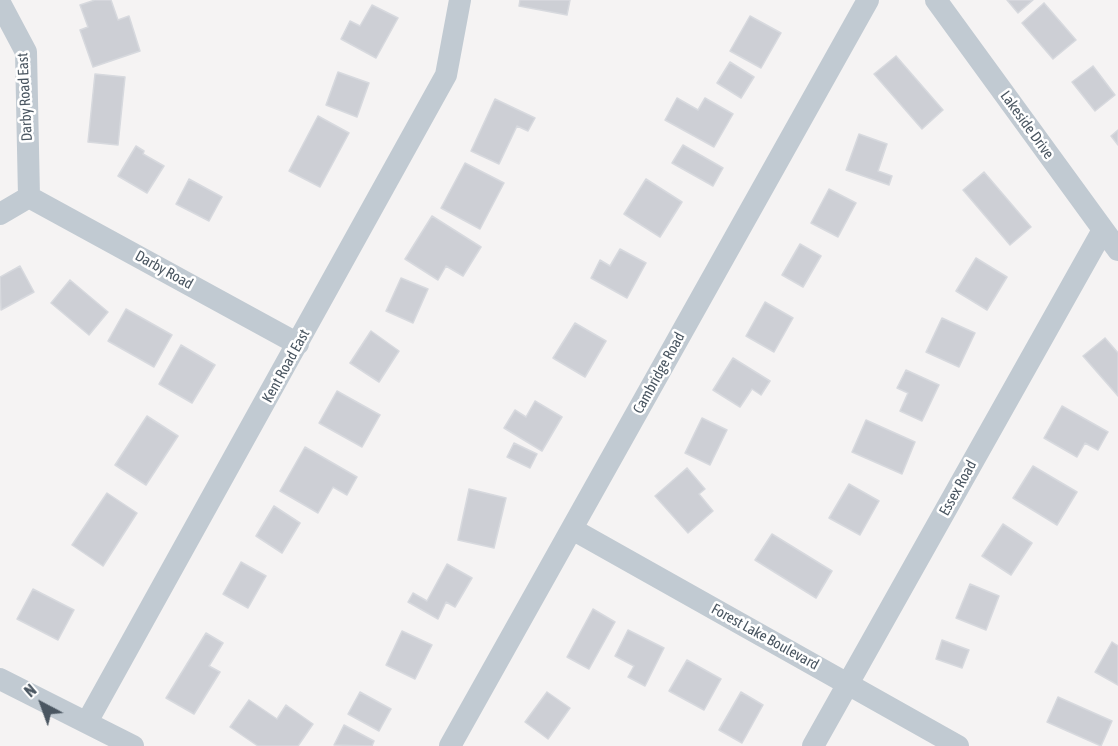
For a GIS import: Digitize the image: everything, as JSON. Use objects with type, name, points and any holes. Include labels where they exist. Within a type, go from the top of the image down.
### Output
[{"type":"street","name":"Kent Road East","points":[[87,722],[446,75],[460,0]]},
{"type":"street","name":"Cambridge Road","points":[[450,746],[868,0]]},
{"type":"street","name":"Lakeside Drive","points":[[936,0],[1118,250]]},
{"type":"street","name":"Darby Road East","points":[[0,3],[26,52],[29,197]]},
{"type":"street","name":"Darby Road","points":[[29,197],[298,344]]},
{"type":"street","points":[[0,214],[29,197]]},
{"type":"street","name":"Essex Road","points":[[813,746],[1103,230]]},
{"type":"street","name":"Forest Lake Boulevard","points":[[572,529],[958,746]]},
{"type":"street","points":[[0,679],[134,746]]},
{"type":"building","points":[[95,0],[111,0],[118,20],[129,16],[140,51],[93,67],[80,30],[88,27],[80,5]]},
{"type":"building","points":[[520,0],[570,0],[567,15],[519,6]]},
{"type":"building","points":[[1007,0],[1033,0],[1018,13]]},
{"type":"building","points":[[1044,3],[1076,40],[1053,59],[1022,23]]},
{"type":"building","points":[[372,5],[398,18],[376,58],[341,39],[350,21],[360,26]]},
{"type":"building","points":[[750,16],[781,33],[761,68],[730,51]]},
{"type":"building","points":[[896,56],[943,110],[922,129],[874,74]]},
{"type":"building","points":[[730,62],[754,77],[741,98],[717,83]]},
{"type":"building","points":[[1093,66],[1115,95],[1095,111],[1072,82]]},
{"type":"building","points":[[338,72],[369,83],[357,117],[326,105]]},
{"type":"building","points":[[95,74],[125,77],[118,145],[88,142]]},
{"type":"building","points":[[677,98],[698,110],[705,98],[733,114],[714,147],[665,120]]},
{"type":"building","points":[[495,99],[535,118],[528,131],[517,126],[499,164],[471,151]]},
{"type":"building","points":[[318,116],[349,133],[320,187],[289,171]]},
{"type":"building","points":[[1118,130],[1118,145],[1111,136]]},
{"type":"building","points":[[859,134],[887,144],[878,171],[892,176],[889,185],[846,170]]},
{"type":"building","points":[[683,145],[723,168],[713,186],[672,163]]},
{"type":"building","points":[[136,146],[144,151],[143,154],[164,166],[147,193],[118,176]]},
{"type":"building","points":[[465,163],[504,183],[480,229],[441,208]]},
{"type":"building","points":[[984,172],[1031,227],[1010,245],[963,190]]},
{"type":"building","points":[[189,179],[222,197],[209,221],[176,204]]},
{"type":"building","points":[[646,179],[682,202],[660,237],[624,214]]},
{"type":"building","points":[[829,189],[856,203],[838,237],[811,223]]},
{"type":"building","points":[[432,216],[481,247],[463,276],[446,266],[438,280],[405,259]]},
{"type":"building","points":[[800,244],[821,256],[803,287],[782,275]]},
{"type":"building","points":[[620,249],[646,263],[627,298],[591,278],[600,260],[610,266]]},
{"type":"building","points":[[976,258],[1007,277],[987,310],[956,291]]},
{"type":"building","points":[[20,266],[34,292],[1,310],[0,277]]},
{"type":"building","points":[[401,278],[428,289],[413,323],[386,311]]},
{"type":"building","points":[[70,280],[108,312],[89,335],[51,303]]},
{"type":"building","points":[[765,302],[793,318],[774,352],[746,336]]},
{"type":"building","points":[[126,309],[172,335],[154,367],[108,341]]},
{"type":"building","points":[[942,318],[975,333],[959,367],[926,352]]},
{"type":"building","points":[[575,323],[606,341],[585,377],[553,358]]},
{"type":"building","points":[[371,331],[399,351],[379,382],[350,363]]},
{"type":"building","points":[[1105,338],[1118,353],[1118,396],[1083,356]]},
{"type":"building","points":[[181,345],[215,365],[192,403],[159,384]]},
{"type":"building","points":[[733,358],[770,381],[761,395],[752,389],[740,407],[713,390]]},
{"type":"building","points":[[906,370],[939,385],[922,421],[900,411],[908,393],[897,388]]},
{"type":"building","points":[[337,391],[380,415],[362,447],[319,423]]},
{"type":"building","points":[[535,401],[562,417],[542,451],[504,428],[515,410],[526,417]]},
{"type":"building","points":[[1062,406],[1108,432],[1098,450],[1085,443],[1077,457],[1044,438]]},
{"type":"building","points":[[147,416],[178,436],[146,485],[115,465]]},
{"type":"building","points":[[702,418],[727,430],[710,465],[685,453]]},
{"type":"building","points":[[866,420],[915,442],[902,474],[852,452]]},
{"type":"building","points":[[514,443],[537,454],[530,468],[507,457]]},
{"type":"building","points":[[305,447],[357,477],[347,495],[333,487],[318,513],[280,491]]},
{"type":"building","points":[[1033,466],[1077,492],[1057,525],[1013,498]]},
{"type":"building","points":[[687,468],[705,489],[699,494],[713,511],[688,533],[655,496]]},
{"type":"building","points":[[849,484],[879,501],[860,535],[829,518]]},
{"type":"building","points":[[469,489],[506,498],[494,548],[458,540]]},
{"type":"building","points":[[107,493],[137,513],[103,566],[72,545]]},
{"type":"building","points":[[274,506],[300,523],[282,553],[256,536]]},
{"type":"building","points":[[1003,524],[1032,543],[1011,575],[982,556]]},
{"type":"building","points":[[772,534],[832,571],[816,598],[755,560]]},
{"type":"building","points":[[241,562],[266,576],[248,608],[223,594]]},
{"type":"building","points":[[447,564],[472,578],[455,607],[446,602],[438,619],[408,602],[413,593],[427,601]]},
{"type":"building","points":[[970,584],[999,596],[986,630],[956,618]]},
{"type":"building","points":[[33,589],[74,610],[58,640],[17,619]]},
{"type":"building","points":[[593,609],[615,622],[589,669],[567,657]]},
{"type":"building","points":[[628,630],[664,648],[645,686],[628,677],[634,666],[615,656]]},
{"type":"building","points":[[402,631],[432,645],[415,679],[386,665]]},
{"type":"building","points":[[206,633],[223,643],[209,666],[220,672],[194,714],[166,698]]},
{"type":"building","points":[[942,640],[969,650],[962,668],[936,659]]},
{"type":"building","points":[[1112,642],[1118,646],[1118,685],[1095,672]]},
{"type":"building","points":[[687,660],[721,679],[704,710],[669,691]]},
{"type":"building","points":[[360,692],[391,709],[379,731],[348,714]]},
{"type":"building","points":[[547,692],[570,708],[548,739],[525,722]]},
{"type":"building","points":[[741,692],[763,705],[742,743],[719,730]]},
{"type":"building","points":[[1058,697],[1112,721],[1101,746],[1047,722]]},
{"type":"building","points":[[249,700],[277,719],[286,705],[313,724],[298,746],[258,746],[230,727]]},
{"type":"building","points":[[344,725],[374,741],[372,746],[334,745]]}]
